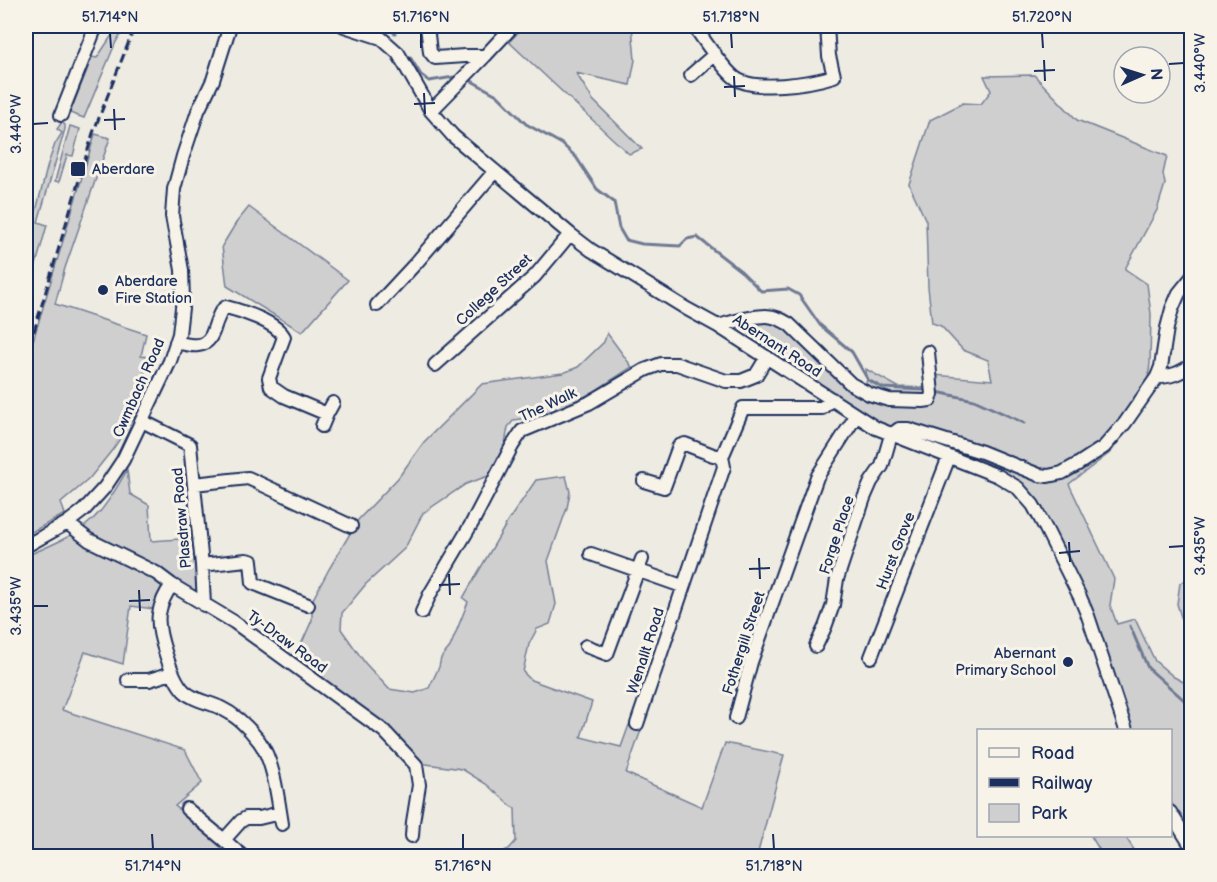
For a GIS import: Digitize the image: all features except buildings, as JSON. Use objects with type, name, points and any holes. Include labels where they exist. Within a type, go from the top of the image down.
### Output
[{"type":"street","points":[[61,115],[96,26]]},
{"type":"street","name":"Cwmbach Road","points":[[26,546],[67,523],[84,510],[105,487],[123,460],[170,361],[179,334],[183,299],[182,270],[172,216],[174,189],[198,111],[213,80],[230,26]]},
{"type":"street","name":"Abernant Road","points":[[344,26],[381,38],[398,53],[431,111],[453,136],[591,250],[718,326],[876,428],[998,476],[1018,488],[1033,505],[1088,616],[1126,729]]},
{"type":"street","points":[[427,26],[430,52],[435,58],[485,56]]},
{"type":"street","points":[[431,111],[513,26]]},
{"type":"street","points":[[694,26],[736,78],[754,84],[773,86],[815,82],[834,76],[829,56],[827,26]]},
{"type":"street","points":[[691,75],[715,54]]},
{"type":"street","points":[[377,305],[495,171]]},
{"type":"street","name":"College Street","points":[[435,364],[535,276],[570,234]]},
{"type":"street","points":[[891,435],[899,429],[908,429],[982,452],[1039,475],[1062,473],[1104,447],[1125,423],[1157,377],[1161,368],[1172,309],[1179,293],[1191,277]]},
{"type":"street","points":[[176,342],[192,346],[202,345],[211,338],[215,323],[222,309],[226,307],[256,318],[280,331],[284,337],[269,378],[271,387],[284,396],[327,414]]},
{"type":"street","points":[[718,326],[767,315],[779,318],[789,324],[851,384],[869,394],[889,400],[930,400],[932,394],[928,352]]},
{"type":"street","name":"The Walk","points":[[422,612],[522,431],[589,403],[645,370],[661,364],[677,364],[726,381],[741,381],[756,375],[767,357]]},
{"type":"street","points":[[1157,377],[1169,377],[1191,365]]},
{"type":"street","name":"Wenallt Road","points":[[637,724],[724,467],[722,457],[743,408],[822,408],[832,399]]},
{"type":"street","name":"Fothergill Street","points":[[736,718],[751,662],[817,477],[856,416]]},
{"type":"street","name":"Plasdraw Road","points":[[142,421],[190,445],[204,605]]},
{"type":"street","name":"Forge Place","points":[[816,646],[833,605],[837,579],[864,498],[882,466],[891,435]]},
{"type":"street","points":[[644,481],[664,487],[679,446],[685,444],[722,457]]},
{"type":"street","name":"Hurst Grove","points":[[871,657],[949,457]]},
{"type":"street","points":[[194,484],[248,478],[351,526]]},
{"type":"street","name":"Ty-Draw Road","points":[[67,523],[89,540],[156,573],[234,622],[384,731],[416,765],[419,785],[412,836]]},
{"type":"street","points":[[591,554],[640,565],[682,586]]},
{"type":"street","points":[[202,565],[251,561],[253,583],[308,605]]},
{"type":"street","points":[[586,646],[607,654],[640,565]]},
{"type":"street","points":[[172,585],[164,595],[158,616],[160,634],[172,673],[185,692],[221,708],[249,729],[261,743],[270,765],[281,819],[246,818],[240,821],[224,840]]},
{"type":"street","points":[[128,680],[149,680],[172,673]]},
{"type":"street","points":[[187,809],[242,856]]},
{"type":"street","points":[[1172,815],[1191,847]]},
{"type":"green space","points":[[118,26],[125,26],[115,44],[84,118],[70,113],[92,57],[97,58]]},
{"type":"green space","points":[[524,26],[632,26],[635,60],[630,85],[576,73],[593,100],[642,149],[629,154],[509,42]]},
{"type":"green space","points":[[1034,75],[1077,120],[1167,156],[1163,174],[1165,184],[1157,210],[1125,269],[1147,284],[1151,314],[1148,379],[1136,417],[1111,452],[1069,484],[1114,579],[1110,605],[1117,624],[1135,619],[1155,661],[1174,677],[1191,686],[1191,837],[1172,804],[1172,729],[1131,729],[1037,502],[860,411],[730,327],[737,324],[778,320],[862,392],[867,380],[866,369],[898,387],[935,388],[934,375],[992,380],[988,360],[963,350],[941,326],[932,323],[928,287],[926,221],[909,184],[930,120],[963,103],[981,104],[991,91],[984,76]]},
{"type":"green space","points":[[62,122],[65,129],[38,222],[47,225],[26,301],[26,250],[48,164],[55,144],[62,133],[57,129]]},
{"type":"green space","points":[[70,126],[80,129],[73,156],[67,155],[59,182],[55,181]]},
{"type":"green space","points":[[95,134],[110,138],[65,268],[55,304],[146,334],[141,356],[149,357],[144,372],[149,375],[133,419],[113,449],[89,479],[61,503],[65,514],[26,535],[26,364]]},
{"type":"green space","points":[[249,207],[348,280],[302,332],[227,286],[222,246]]},
{"type":"green space","points":[[607,333],[632,367],[573,403],[537,419],[514,420],[508,427],[505,444],[491,475],[466,484],[423,513],[405,548],[366,584],[342,613],[341,629],[365,663],[389,689],[415,693],[429,688],[441,658],[450,647],[468,602],[463,598],[508,521],[536,480],[566,476],[570,492],[567,508],[548,561],[556,604],[550,624],[537,629],[529,644],[523,672],[531,680],[592,702],[581,737],[621,747],[629,725],[641,730],[626,773],[702,807],[725,743],[784,755],[757,856],[493,856],[509,849],[516,841],[515,809],[486,784],[462,769],[419,763],[300,665],[306,650],[300,647],[312,620],[312,601],[329,569],[358,520],[398,478],[424,442],[482,384],[563,373],[578,367],[604,342]]},
{"type":"green space","points":[[127,470],[130,494],[149,505],[151,541],[194,538],[198,596],[169,576],[154,609],[131,606],[123,664],[85,652],[62,710],[185,750],[202,783],[175,806],[236,856],[26,856],[26,556],[52,545],[85,526],[107,503]]},
{"type":"green space","points":[[1191,578],[1191,644],[1177,604],[1180,583]]},
{"type":"green space","points":[[1092,837],[1126,837],[1138,856],[1099,856],[1102,854]]},
{"type":"waterway","points":[[382,26],[395,33]]},
{"type":"waterway","points":[[410,57],[421,75],[429,81],[454,77]]},
{"type":"waterway","points":[[468,79],[497,95],[526,124],[562,144],[576,157],[597,189],[614,202],[619,228],[626,240],[642,244],[680,246],[687,239],[697,237],[742,272],[761,291],[788,289],[799,295],[820,325],[852,352],[868,380],[883,388],[925,390]]},
{"type":"waterway","points":[[937,392],[974,400],[1024,423]]},
{"type":"waterway","points":[[1130,626],[1148,668],[1192,707]]},
{"type":"railway","points":[[26,358],[93,133],[135,26]]},
{"type":"place","name":"Aberdare","points":[[78,169]]},
{"type":"place","name":"Aberdare Fire Station","points":[[103,290]]},
{"type":"place","name":"Abernant Primary School","points":[[1068,662]]}]
